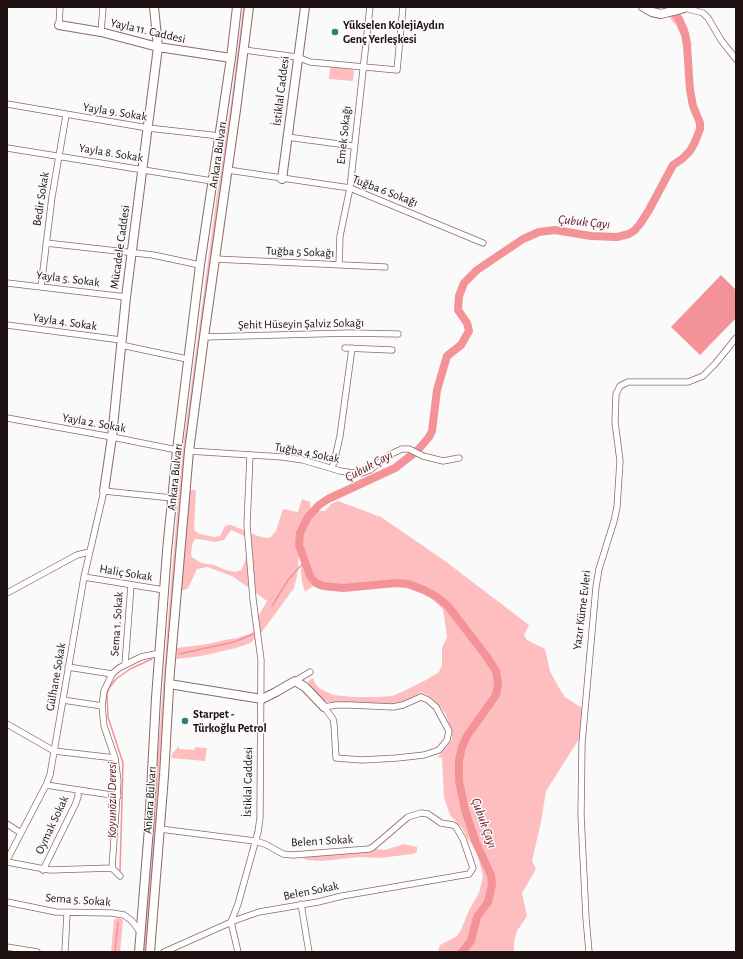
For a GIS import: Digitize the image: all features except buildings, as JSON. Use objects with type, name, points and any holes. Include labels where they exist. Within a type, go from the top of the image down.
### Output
[{"type":"main road","name":"Mücadele Caddesi","points":[[104,491],[112,437],[131,253],[158,47],[154,7]]},
{"type":"main road","name":"Ankara Bulvarı","points":[[139,952],[149,828],[164,590],[176,450],[200,265],[220,136],[237,7]]},
{"type":"main road","name":"Ankara Bulvarı","points":[[150,952],[160,829],[169,684],[189,451],[249,7]]},
{"type":"main road","name":"İstiklal Caddesi","points":[[282,178],[297,57],[305,7]]},
{"type":"main road","points":[[643,7],[657,14],[666,14],[684,8]]},
{"type":"main road","name":"Yayla 11. Caddesi","points":[[59,25],[100,32],[158,47],[231,58]]},
{"type":"main road","points":[[169,684],[262,699],[295,681],[305,687],[324,707]]},
{"type":"street","points":[[59,25],[60,7]]},
{"type":"street","points":[[100,32],[103,7]]},
{"type":"street","name":"Emek Sokağı","points":[[339,265],[342,224],[350,188],[370,7]]},
{"type":"street","points":[[244,50],[297,57],[310,62],[397,70],[403,7]]},
{"type":"street","points":[[684,8],[702,13],[708,18],[721,40],[736,59]]},
{"type":"street","name":"Yayla 9. Sokak","points":[[7,104],[148,128],[220,136]]},
{"type":"street","name":"Bedir Sokak","points":[[41,287],[46,243],[66,115]]},
{"type":"street","points":[[287,137],[354,146]]},
{"type":"street","name":"Yayla 8. Sokak","points":[[7,148],[212,181]]},
{"type":"street","name":"Tuğba 6 Sokağı","points":[[228,170],[350,188],[483,243]]},
{"type":"street","points":[[46,243],[153,255],[200,265]]},
{"type":"street","name":"Tuğba 5 Sokağı","points":[[215,260],[385,267]]},
{"type":"street","name":"Yayla 5. Sokak","points":[[7,283],[126,297]]},
{"type":"street","name":"Yayla 4. Sokak","points":[[7,325],[121,343],[188,359]]},
{"type":"street","name":"Şehit Hüseyin Şalviz Sokağı","points":[[204,336],[350,333],[398,334]]},
{"type":"street","name":"Yazır Küme Evleri","points":[[589,952],[581,815],[582,743],[596,587],[599,569],[617,507],[620,461],[615,422],[616,394],[620,386],[628,382],[688,382],[703,376],[736,338]]},
{"type":"street","points":[[345,348],[392,350]]},
{"type":"street","points":[[332,468],[340,436],[352,348]]},
{"type":"street","name":"Yayla 2. Sokak","points":[[7,418],[176,450]]},
{"type":"street","name":"Tuğba 4 Sokak","points":[[189,451],[298,460],[354,473],[367,472],[396,451],[406,449],[423,456],[442,461],[458,458]]},
{"type":"street","name":"İstiklal Caddesi","points":[[231,922],[238,904],[260,818],[262,699],[261,660],[253,599],[247,525],[250,455]]},
{"type":"street","points":[[104,491],[172,498]]},
{"type":"street","name":"Gülhane Sokak","points":[[7,861],[50,775],[84,577],[104,491]]},
{"type":"street","points":[[7,594],[77,555],[90,552]]},
{"type":"street","name":"Haliç Sokak","points":[[84,577],[164,590]]},
{"type":"street","name":"Sema 1. Sokak","points":[[125,665],[131,585]]},
{"type":"street","name":"Sema 1. Sokak","points":[[112,674],[141,657],[160,654]]},
{"type":"street","points":[[68,667],[112,674],[104,691],[102,706],[104,726],[116,758],[118,781],[112,868]]},
{"type":"street","points":[[295,681],[310,672]]},
{"type":"street","points":[[416,698],[425,698],[436,707],[448,731],[447,740],[439,750],[424,755],[378,760],[336,758],[336,734],[333,719],[324,707],[343,705],[393,707],[403,705],[416,698]]},
{"type":"street","points":[[62,700],[102,706]]},
{"type":"street","points":[[7,724],[54,750],[116,758]]},
{"type":"street","points":[[46,785],[118,796]]},
{"type":"street","name":"Oymak Sokak","points":[[43,870],[75,805],[78,790]]},
{"type":"street","name":"Belen 1 Sokak","points":[[160,829],[255,841],[265,844],[283,854],[293,855],[369,850],[374,848],[408,817],[421,813],[428,814],[441,823],[453,825],[460,831],[473,864],[473,868],[469,874]]},
{"type":"street","points":[[7,824],[21,832]]},
{"type":"street","points":[[7,861],[43,870],[112,868],[120,876]]},
{"type":"street","name":"Belen Sokak","points":[[164,952],[231,922],[259,912],[469,874]]},
{"type":"street","name":"Sema 5. Sokak","points":[[7,902],[56,912],[112,913],[124,915],[132,921],[141,933]]},
{"type":"street","points":[[301,904],[309,952]]},
{"type":"street","points":[[65,952],[67,912]]},
{"type":"street","points":[[231,922],[238,952]]},
{"type":"street","points":[[7,947],[37,952]]},
{"type":"shaded area","points":[[243,7],[246,7],[184,458],[146,952],[143,952],[182,455]]},
{"type":"shaded area","points":[[661,7],[676,7],[687,26],[692,45],[683,44],[677,27]]},
{"type":"shaded area","points":[[330,67],[354,70],[353,81],[329,79]]},
{"type":"shaded area","points":[[721,275],[736,290],[736,318],[700,355],[671,327]]},
{"type":"shaded area","points":[[190,490],[196,490],[195,531],[200,534],[214,537],[220,536],[225,526],[231,525],[258,536],[266,538],[271,537],[276,531],[283,509],[298,512],[302,499],[310,502],[311,511],[325,511],[331,504],[338,501],[381,517],[445,561],[529,625],[524,635],[527,640],[545,649],[550,671],[559,688],[565,697],[582,708],[581,736],[546,791],[532,861],[536,869],[522,893],[527,916],[517,931],[514,942],[514,952],[438,952],[440,945],[457,936],[461,930],[469,910],[479,893],[483,876],[476,849],[467,838],[462,828],[450,815],[444,797],[442,758],[438,757],[452,739],[452,732],[445,713],[432,698],[421,692],[398,704],[332,703],[323,700],[311,688],[308,681],[313,678],[319,688],[333,695],[377,697],[392,696],[426,680],[439,672],[442,665],[442,648],[447,637],[443,609],[426,594],[397,585],[337,591],[326,590],[313,586],[305,592],[301,572],[302,544],[294,588],[259,636],[250,643],[236,648],[201,656],[176,659],[177,648],[208,644],[250,634],[255,630],[258,617],[267,601],[232,576],[207,567],[197,569],[188,588],[181,591]],"holes":[[[231,530],[245,536],[247,544],[245,562],[241,570],[235,572],[214,565],[202,563],[193,558],[191,555],[192,545],[195,539],[215,542],[224,540]]]},
{"type":"shaded area","points":[[179,746],[179,749],[194,750],[195,747],[207,748],[205,761],[171,758],[172,754]]},
{"type":"shaded area","points":[[404,844],[417,847],[417,852],[413,854],[379,858],[359,857],[322,861],[306,860],[303,858],[304,853],[370,847],[385,850]]},
{"type":"shaded area","points":[[116,918],[123,919],[120,952],[111,952],[114,920]]},
{"type":"waterway","name":"Çubuk Çayı","points":[[462,952],[471,941],[477,917],[488,902],[492,885],[491,875],[476,843],[465,810],[459,781],[459,760],[462,747],[467,736],[496,695],[498,683],[496,671],[447,605],[437,597],[424,590],[408,584],[396,583],[343,588],[323,586],[316,583],[310,576],[299,545],[300,533],[308,517],[319,505],[328,499],[395,468],[418,450],[429,437],[432,431],[437,390],[447,356],[461,345],[469,331],[467,323],[458,310],[459,296],[464,283],[477,270],[523,239],[539,232],[555,230],[591,236],[617,237],[629,234],[640,224],[673,165],[690,151],[700,129],[700,123],[693,106],[690,90],[685,34],[679,19],[670,7]]},
{"type":"waterway","name":"Koyunözü Deresi","points":[[272,606],[288,580],[305,561]]},
{"type":"waterway","name":"Koyunözü Deresi","points":[[179,654],[234,642],[253,634]]},
{"type":"waterway","name":"Koyunözü Deresi","points":[[120,872],[123,763],[108,717],[107,694],[109,688],[116,679],[130,669],[152,659]]},
{"type":"waterway","name":"Koyunözü Deresi","points":[[115,952],[118,922]]},
{"type":"place","name":"Yükselen KolejiAydın Genç Yerleşkesi","points":[[335,32]]},
{"type":"place","name":"Starpet - Türkoğlu Petrol","points":[[185,721]]}]
